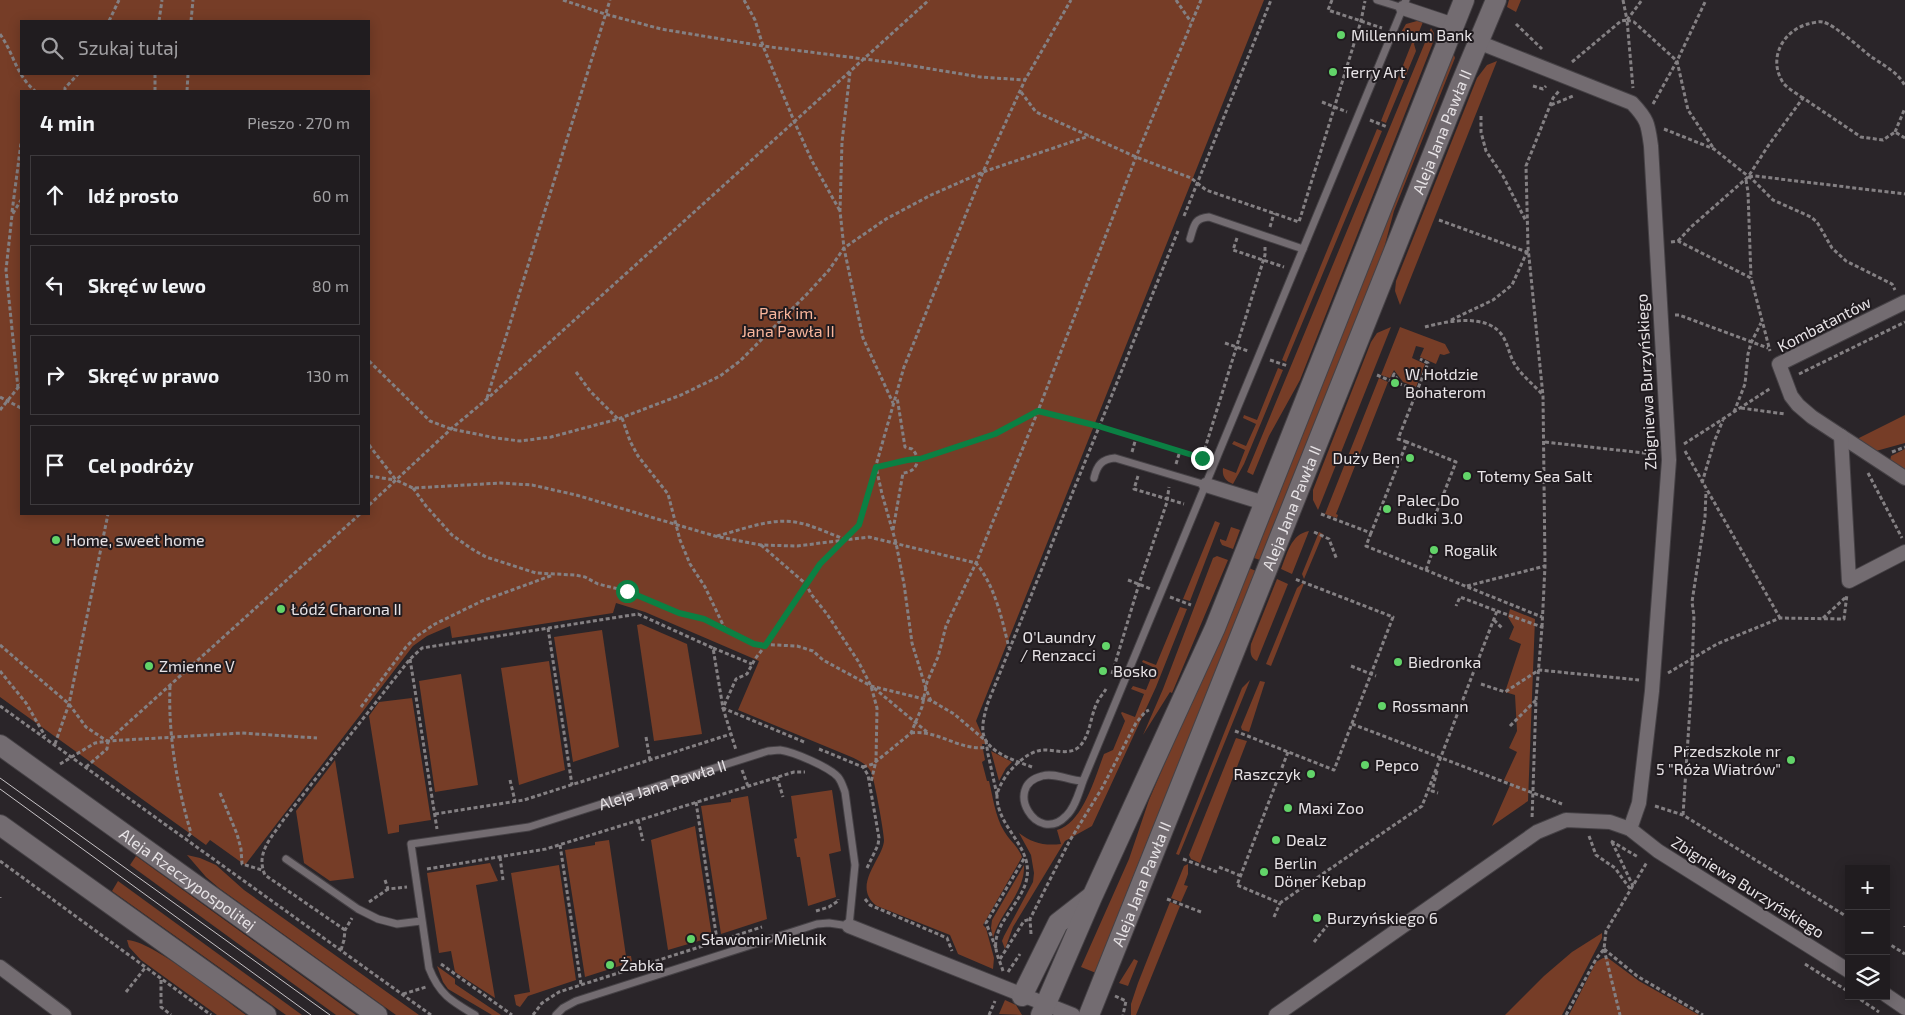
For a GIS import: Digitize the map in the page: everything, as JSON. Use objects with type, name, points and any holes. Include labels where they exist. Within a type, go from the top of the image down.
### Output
[{"type":"main road","name":"Aleja Jana Pawła II","points":[[1043,1010],[1214,628],[1464,0]]},
{"type":"main road","name":"Aleja Jana Pawła II","points":[[1089,1015],[1496,0]]},
{"type":"main road","points":[[1454,25],[1478,42]]},
{"type":"main road","name":"Aleja Rzeczypospolitej","points":[[0,745],[377,1015]]},
{"type":"main road","points":[[0,825],[266,1015]]},
{"type":"main road","points":[[1022,996],[1058,924],[1092,897]]},
{"type":"street","points":[[1404,4],[1454,25]]},
{"type":"street","points":[[1478,42],[1632,103],[1646,117]]},
{"type":"street","name":"Zbigniewa Burzyńskiego","points":[[1630,829],[1639,803],[1652,692],[1669,460],[1651,146],[1646,117]]},
{"type":"street","name":"Kombatantów","points":[[1903,303],[1779,364],[1791,396],[1798,405],[1812,417],[1905,478]]},
{"type":"street","points":[[1841,436],[1848,581],[1905,552]]},
{"type":"street","points":[[1206,485],[1264,503]]},
{"type":"street","name":"Zbigniewa Burzyńskiego","points":[[1276,1015],[1537,832],[1566,820],[1610,822],[1630,829],[1658,851],[1845,968]]},
{"type":"street","points":[[849,926],[1022,996],[1043,1010],[1073,1015]]},
{"type":"street","points":[[0,967],[64,1015]]},
{"type":"street","points":[[1890,999],[1905,1008]]},
{"type":"lane","points":[[1084,781],[1073,782],[1048,775],[1040,776],[1033,780],[1028,786],[1024,802],[1030,816],[1044,824],[1052,824],[1066,816],[1084,781],[1404,4],[1377,0]]},
{"type":"lane","points":[[1190,239],[1196,222],[1201,218],[1209,217],[1303,249]]},
{"type":"lane","points":[[1094,478],[1096,468],[1101,462],[1115,458],[1206,485]]},
{"type":"lane","name":"Aleja Jana Pawła II","points":[[475,1015],[447,998],[435,984],[429,968],[411,844],[529,827],[756,754],[779,750],[826,768],[838,776],[842,783],[845,792],[855,866],[849,926]]},
{"type":"lane","points":[[286,859],[358,909],[387,923],[397,924],[421,921]]},
{"type":"lane","points":[[556,1015],[563,1008],[576,1001],[817,924],[829,923],[849,926]]},
{"type":"path","points":[[109,20],[119,0]]},
{"type":"path","points":[[159,20],[162,0]]},
{"type":"path","points":[[191,20],[194,0]]},
{"type":"path","points":[[563,0],[605,14],[661,28],[763,46],[980,77],[1025,80]]},
{"type":"path","points":[[487,400],[610,0]]},
{"type":"path","points":[[744,0],[755,20],[763,46],[812,161],[840,211]]},
{"type":"path","points":[[370,504],[451,429],[487,400],[929,0]]},
{"type":"path","points":[[723,708],[736,679],[747,674],[820,564],[859,525],[904,367],[983,172],[1025,80],[1071,0]]},
{"type":"path","points":[[1176,0],[1191,22]]},
{"type":"path","points":[[864,767],[876,761],[911,733],[922,707],[927,682],[938,657],[946,626],[976,563],[1038,411],[1136,157],[1201,0]]},
{"type":"path","points":[[1183,219],[1271,0]]},
{"type":"path","points":[[1332,0],[1328,10],[1393,32]]},
{"type":"path","points":[[1020,92],[1036,112],[1136,157],[1191,178],[1206,190],[1300,222],[1361,21],[1365,0]]},
{"type":"path","points":[[1623,0],[1627,20],[1633,90]]},
{"type":"path","points":[[1627,20],[1642,0]]},
{"type":"path","points":[[1646,117],[1677,61],[1706,0]]},
{"type":"path","points":[[1565,67],[1621,21],[1634,22],[1677,61],[1688,110],[1714,149],[1773,200],[1817,222],[1832,248],[1846,261],[1892,284],[1903,303]]},
{"type":"path","points":[[1905,86],[1898,76],[1823,22],[1812,23],[1791,31],[1779,47],[1777,57],[1778,69],[1785,84],[1861,136],[1883,140],[1895,132],[1905,108]]},
{"type":"path","points":[[1516,24],[1546,52]]},
{"type":"path","points":[[0,34],[9,47],[19,74],[34,90]]},
{"type":"path","points":[[850,72],[842,142],[840,211],[844,248],[863,338],[893,404]]},
{"type":"path","points":[[65,90],[77,75]]},
{"type":"path","points":[[155,75],[155,90]]},
{"type":"path","points":[[187,90],[188,75]]},
{"type":"path","points":[[28,90],[29,86]]},
{"type":"path","points":[[1538,819],[1532,822],[1536,700],[1545,566],[1545,442],[1543,396],[1528,247],[1526,166],[1553,98],[1563,87]]},
{"type":"path","points":[[1550,105],[1578,94],[1570,90]]},
{"type":"path","points":[[1553,91],[1553,98]]},
{"type":"path","points":[[1751,278],[1678,241],[1691,227],[1747,178],[1803,98]]},
{"type":"path","points":[[1481,116],[1481,132],[1486,151],[1503,176],[1526,218],[1528,227]]},
{"type":"path","points":[[1663,128],[1714,149]]},
{"type":"path","points":[[1895,132],[1905,138]]},
{"type":"path","points":[[370,362],[430,420],[451,429],[520,441],[551,437],[618,420],[681,395],[720,376],[740,361],[807,294],[829,270],[844,248],[886,219],[931,195],[983,172],[1089,136]]},
{"type":"path","points":[[18,388],[6,270],[20,151]]},
{"type":"path","points":[[1747,178],[1755,176],[1905,194]]},
{"type":"path","points":[[1747,178],[1751,278],[1768,348],[1779,364]]},
{"type":"path","points":[[12,215],[20,202]]},
{"type":"path","points":[[1439,220],[1527,252]]},
{"type":"path","points":[[996,948],[998,936],[1025,888],[1028,875],[1026,856],[1005,825],[997,796],[983,734],[985,714],[1098,426],[1179,228]]},
{"type":"path","points":[[1240,228],[1233,250],[1294,270]]},
{"type":"path","points":[[1425,327],[1450,320],[1493,300],[1512,285],[1528,247]]},
{"type":"path","points":[[876,467],[893,465],[912,458],[918,459],[995,434],[1038,411],[1098,426],[1202,458],[1265,255]]},
{"type":"path","points":[[1661,316],[1679,315],[1768,348]]},
{"type":"path","points":[[1450,320],[1464,320],[1497,329],[1506,341],[1514,364],[1543,396]]},
{"type":"path","points":[[1734,412],[1745,384],[1748,354],[1762,322]]},
{"type":"path","points":[[1800,374],[1905,322]]},
{"type":"path","points":[[1420,359],[1428,363],[1398,439],[1456,462],[1433,521]]},
{"type":"path","points":[[576,372],[590,391],[618,420]]},
{"type":"path","points":[[1377,375],[1392,381],[1394,374],[1400,384],[1417,390]]},
{"type":"path","points":[[0,410],[20,385]]},
{"type":"path","points":[[1771,388],[1682,445],[1706,491],[1780,618]]},
{"type":"path","points":[[893,530],[902,473],[914,469],[918,459],[912,449],[905,447],[896,394]]},
{"type":"path","points":[[0,397],[20,408]]},
{"type":"path","points":[[1741,408],[1791,416]]},
{"type":"path","points":[[622,418],[630,441],[638,456],[668,494],[675,525],[690,564],[705,586],[725,629]]},
{"type":"path","points":[[1702,483],[1714,442],[1724,418]]},
{"type":"path","points":[[1407,442],[1366,546],[1542,617]]},
{"type":"path","points":[[1545,442],[1657,454]]},
{"type":"path","points":[[370,446],[396,480]]},
{"type":"path","points":[[1857,447],[1866,469],[1905,544]]},
{"type":"path","points":[[1111,677],[1167,499],[1180,451]]},
{"type":"path","points":[[1141,466],[1134,489],[1196,508]]},
{"type":"path","points":[[876,467],[896,543],[912,643],[926,689],[932,701]]},
{"type":"path","points":[[370,476],[396,480],[413,488],[501,483],[532,485],[576,495],[715,536],[761,545],[797,546],[869,537],[976,563],[984,572],[990,584],[1010,649]]},
{"type":"path","points":[[413,488],[452,535],[472,550],[486,557],[536,573],[585,578],[598,584],[627,591],[679,613],[704,619],[754,644],[797,646],[813,651],[823,660],[871,686],[927,733]]},
{"type":"path","points":[[1683,814],[1691,693],[1694,616],[1692,602],[1705,517],[1706,491]]},
{"type":"path","points":[[1321,514],[1371,533]]},
{"type":"path","points":[[55,745],[69,704],[108,515]]},
{"type":"path","points":[[86,767],[106,749],[108,741],[359,515]]},
{"type":"path","points":[[715,536],[769,524],[794,522],[844,540]]},
{"type":"path","points":[[1314,532],[1329,539],[1338,560]]},
{"type":"path","points":[[761,545],[806,584],[858,661],[871,686],[877,708],[876,761],[870,786]]},
{"type":"path","points":[[1426,570],[1432,553]]},
{"type":"path","points":[[1466,586],[1545,566]]},
{"type":"path","points":[[361,707],[406,647],[417,636],[435,624],[482,601],[556,574]]},
{"type":"path","points":[[1234,731],[1334,770],[1393,617],[1295,579]]},
{"type":"path","points":[[1661,677],[1718,644],[1780,618],[1844,618],[1848,581]]},
{"type":"path","points":[[1823,618],[1847,596]]},
{"type":"path","points":[[1456,606],[1460,597],[1542,627]]},
{"type":"path","points":[[1274,916],[1280,903],[1422,806],[1497,611]]},
{"type":"path","points":[[340,950],[344,940],[344,930],[265,875],[262,870],[261,858],[270,839],[417,651],[427,646],[638,614],[752,664]]},
{"type":"path","points":[[1494,620],[1502,628]]},
{"type":"path","points":[[548,628],[572,785]]},
{"type":"path","points":[[0,645],[69,704],[86,727],[108,741]]},
{"type":"path","points":[[410,659],[435,814],[515,801],[572,785],[731,734],[723,708],[713,648]]},
{"type":"path","points":[[1351,666],[1376,676]]},
{"type":"path","points":[[1480,684],[1504,692],[1539,670],[1638,680],[1638,689]]},
{"type":"path","points":[[0,671],[26,703],[47,738]]},
{"type":"path","points":[[170,685],[169,717],[181,800],[190,833],[186,839]]},
{"type":"path","points":[[871,686],[932,701],[954,714],[1001,755],[1044,771],[1048,775]]},
{"type":"path","points":[[997,796],[1003,780],[1018,762],[1041,750],[1067,752],[1076,749],[1086,736],[1096,704],[1108,686]]},
{"type":"path","points":[[1510,726],[1536,700]]},
{"type":"path","points":[[0,706],[431,1015]]},
{"type":"path","points":[[723,708],[864,767],[868,776],[879,838],[878,845],[867,869]]},
{"type":"path","points":[[1031,937],[1030,919],[1069,842],[1102,788],[1136,723],[1149,710]]},
{"type":"path","points":[[1352,724],[1566,806]]},
{"type":"path","points":[[54,760],[60,764],[95,743],[108,741],[242,733],[317,738]]},
{"type":"path","points":[[911,733],[927,733],[968,746],[986,747]]},
{"type":"path","points":[[646,736],[650,760]]},
{"type":"path","points":[[1280,903],[1237,886],[1288,752]]},
{"type":"path","points":[[1438,794],[1432,791],[1440,758]]},
{"type":"path","points":[[414,871],[533,852],[794,772],[805,772],[812,775]]},
{"type":"path","points":[[776,777],[783,797]]},
{"type":"path","points":[[510,780],[515,801]]},
{"type":"path","points":[[220,793],[237,834],[241,848],[242,864],[262,870]]},
{"type":"path","points":[[696,802],[716,935]]},
{"type":"path","points":[[1662,807],[1683,814],[1710,834],[1845,916]]},
{"type":"path","points":[[638,820],[643,841]]},
{"type":"path","points":[[1580,836],[1596,835]]},
{"type":"path","points":[[1589,836],[1596,855],[1615,868],[1632,888]]},
{"type":"path","points":[[1632,888],[1610,840],[1647,863]]},
{"type":"path","points":[[560,845],[581,984]]},
{"type":"path","points":[[1620,1015],[1604,949],[1606,931],[1647,863],[1658,851]]},
{"type":"path","points":[[1005,976],[986,923],[1026,856]]},
{"type":"path","points":[[500,857],[503,880]]},
{"type":"path","points":[[1183,859],[1217,872]]},
{"type":"path","points":[[0,861],[211,1015]]},
{"type":"path","points":[[1219,867],[1241,876]]},
{"type":"path","points":[[385,880],[388,890]]},
{"type":"path","points":[[358,909],[388,890],[416,886]]},
{"type":"path","points":[[810,912],[838,902],[840,893]]},
{"type":"path","points":[[864,894],[865,900],[870,905],[947,938],[953,955]]},
{"type":"path","points":[[1167,899],[1202,912]]},
{"type":"path","points":[[1000,959],[1024,921],[1030,919]]},
{"type":"path","points":[[1314,942],[1330,922]]},
{"type":"path","points":[[533,1015],[550,996],[581,984],[763,926]]},
{"type":"path","points":[[1890,945],[1905,954]]},
{"type":"path","points":[[1005,976],[1023,949]]},
{"type":"path","points":[[1566,1015],[1596,958],[1604,949]]},
{"type":"path","points":[[1604,949],[1637,976],[1703,1015]]},
{"type":"path","points":[[1798,960],[1845,989]]},
{"type":"path","points":[[439,961],[443,966],[512,1015]]},
{"type":"path","points":[[126,992],[145,968]]},
{"type":"path","points":[[996,972],[1005,976]]},
{"type":"path","points":[[162,980],[161,1007],[171,1015]]},
{"type":"path","points":[[402,994],[435,984]]},
{"type":"path","points":[[1111,994],[1126,1001],[1123,1015]]},
{"type":"path","points":[[989,1015],[997,996]]},
{"type":"path","points":[[1861,1000],[1884,1015]]},
{"type":"green space","name":"Park im. Jana Pawła II","points":[[0,0],[1264,0],[976,721],[986,744],[982,744],[985,760],[982,762],[987,781],[989,781],[998,819],[1022,857],[983,925],[986,928],[994,958],[993,969],[958,954],[950,935],[877,906],[870,898],[867,890],[867,881],[883,847],[884,840],[879,805],[871,772],[856,759],[738,710],[759,661],[645,612],[616,603],[613,613],[452,638],[450,626],[427,636],[413,646],[245,865],[210,840],[206,845],[0,697]]},
{"type":"green space","points":[[1509,0],[1521,0],[1516,12],[1507,7]]},
{"type":"green space","points":[[1417,21],[1423,22],[1414,44],[1416,51],[1386,123],[1381,121],[1413,40],[1400,34],[1406,24]]},
{"type":"green space","points":[[1431,28],[1434,33],[1434,40],[1300,380],[1269,436],[1253,475],[1247,472]]},
{"type":"green space","points":[[1453,52],[1455,58],[1394,211],[1379,267],[1260,560],[1254,558]]},
{"type":"green space","points":[[1497,61],[1400,305],[1395,291],[1396,281],[1477,78],[1487,65]]},
{"type":"green space","points":[[1377,129],[1382,131],[1286,362],[1282,360]]},
{"type":"green space","points":[[1391,327],[1318,510],[1313,500],[1313,490],[1371,342],[1377,333]]},
{"type":"green space","points":[[1400,327],[1445,344],[1450,353],[1440,354],[1436,364],[1420,357],[1424,348],[1416,346],[1412,358],[1425,364],[1416,387],[1403,382],[1394,370],[1390,378],[1381,375]]},
{"type":"green space","points":[[1278,368],[1283,370],[1244,464],[1233,484],[1225,478],[1223,468],[1236,473],[1245,450],[1232,444],[1234,441],[1246,446],[1256,424],[1243,418],[1244,415],[1257,420]]},
{"type":"green space","points":[[1379,378],[1388,382],[1336,514],[1338,515],[1337,518],[1325,514]]},
{"type":"green space","points":[[1905,415],[1905,443],[1876,451],[1857,439]]},
{"type":"green space","points":[[1905,449],[1905,472],[1890,461],[1891,456]]},
{"type":"green space","points":[[1215,521],[1220,523],[1190,601],[1183,599]]},
{"type":"green space","points":[[1231,527],[1240,530],[1233,549],[1222,545],[1220,541],[1220,539],[1226,541]]},
{"type":"green space","points":[[1309,531],[1292,574],[1281,569],[1294,540]]},
{"type":"green space","points":[[1319,532],[1323,534],[1304,579],[1302,574]]},
{"type":"green space","points":[[1217,556],[1228,560],[1172,693],[1170,692],[1143,735],[1163,689],[1213,558]]},
{"type":"green space","points":[[1249,568],[1256,571],[1096,973],[1081,967],[1129,859],[1149,800]]},
{"type":"green space","points":[[1277,579],[1288,584],[1257,661],[1251,654],[1251,644]]},
{"type":"green space","points":[[1305,581],[1271,666],[1266,664],[1297,588]]},
{"type":"green space","points":[[1180,607],[1187,609],[1156,687],[1092,826],[1065,841],[1013,927],[1005,949],[1002,941],[1004,936],[1033,882],[1034,873],[1031,855],[1019,833],[1038,843],[1049,845],[1061,844],[1057,830],[1066,826],[1081,809],[1104,754],[1113,750],[1125,721],[1121,713],[1135,717],[1144,694],[1131,689],[1133,686],[1146,690],[1155,668],[1142,662],[1143,660],[1156,665]]},
{"type":"green space","points":[[1510,609],[1535,619],[1528,801],[1492,826],[1511,783],[1504,780],[1517,752],[1509,748],[1517,731],[1515,695],[1505,692],[1521,644],[1509,639],[1514,627],[1508,617]]},
{"type":"green space","points":[[641,624],[687,644],[702,734],[654,741],[637,625]]},
{"type":"green space","points":[[602,630],[619,747],[573,762],[554,637]]},
{"type":"green space","points":[[549,661],[565,770],[519,785],[501,668]]},
{"type":"green space","points":[[461,674],[478,785],[435,792],[419,681]]},
{"type":"green space","points":[[1250,680],[1179,855],[1176,854],[1242,688]]},
{"type":"green space","points":[[1260,681],[1265,682],[1249,732],[1242,730],[1241,727]]},
{"type":"green space","points":[[412,698],[431,820],[399,825],[399,832],[388,834],[369,716],[379,702]]},
{"type":"green space","points":[[1236,738],[1247,741],[1200,863],[1191,859],[1189,855]]},
{"type":"green space","points":[[991,751],[1012,762],[1006,768],[999,781]]},
{"type":"green space","points":[[335,760],[354,878],[330,881],[304,863],[296,811]]},
{"type":"green space","points":[[832,790],[841,851],[829,854],[836,897],[808,906],[800,857],[797,857],[794,839],[797,838],[791,796]]},
{"type":"green space","points":[[748,796],[767,919],[721,934],[701,806],[731,802],[731,799]]},
{"type":"green space","points":[[695,826],[712,937],[668,950],[651,840]]},
{"type":"green space","points":[[609,840],[626,956],[631,956],[632,962],[585,977],[565,850],[595,845],[595,842]]},
{"type":"green space","points":[[187,855],[216,865],[244,890],[419,1015],[396,1015],[219,888],[206,877]]},
{"type":"green space","points":[[136,856],[356,1015],[336,1015],[130,865]]},
{"type":"green space","points":[[490,863],[498,881],[476,885],[495,998],[455,972],[451,951],[439,953],[427,873]]},
{"type":"green space","points":[[1188,864],[1188,874],[1184,885],[1188,886],[1181,902],[1171,898],[1184,866]]},
{"type":"green space","points":[[559,865],[576,980],[528,996],[520,1007],[516,1005],[514,995],[530,992],[511,873]]},
{"type":"green space","points":[[1024,865],[1021,885],[996,929],[993,938],[992,920]]},
{"type":"green space","points":[[118,881],[302,1015],[286,1015],[112,891]]},
{"type":"green space","points":[[1170,902],[1180,906],[1136,1015],[1131,1015],[1131,1004],[1138,983]]},
{"type":"green space","points":[[1602,933],[1602,938],[1562,1015],[1505,1015],[1544,976],[1572,952]]},
{"type":"green space","points":[[127,940],[152,949],[169,959],[246,1015],[217,1015],[141,960],[129,947]]},
{"type":"green space","points":[[1603,958],[1608,958],[1639,981],[1699,1015],[1569,1015],[1596,962]]},
{"type":"green space","points":[[1134,959],[1138,961],[1128,986],[1119,983]]},
{"type":"green space","points":[[437,966],[455,979],[455,984],[501,1015],[492,1015],[448,989]]},
{"type":"green space","points":[[1005,1000],[1016,1005],[1022,1015],[999,1014]]},
{"type":"tram line","points":[[0,778],[330,1015]]},
{"type":"tram line","points":[[0,789],[311,1015]]},
{"type":"place","name":"Millennium Bank","points":[[1341,35]]},
{"type":"place","name":"Terry Art","points":[[1333,72]]},
{"type":"place","name":"W Hołdzie Bohaterom","points":[[1395,383]]},
{"type":"place","name":"Duży Ben","points":[[1410,458]]},
{"type":"place","name":"Totemy Sea Salt","points":[[1467,476]]},
{"type":"place","name":"Palec Do Budki 3.0","points":[[1387,509]]},
{"type":"place","name":"Home, sweet home","points":[[56,540]]},
{"type":"place","name":"Rogalik","points":[[1434,550]]},
{"type":"place","name":"Łódź Charona II","points":[[281,609]]},
{"type":"place","name":"O'Laundry / Renzacci","points":[[1106,646]]},
{"type":"place","name":"Biedronka","points":[[1398,662]]},
{"type":"place","name":"Zmienne V","points":[[149,666]]},
{"type":"place","name":"Bosko","points":[[1103,671]]},
{"type":"place","name":"Rossmann","points":[[1382,706]]},
{"type":"place","name":"Przedszkole nr 5 \"Róża Wiatrów\"","points":[[1791,760]]},
{"type":"place","name":"Pepco","points":[[1365,765]]},
{"type":"place","name":"Raszczyk","points":[[1311,774]]},
{"type":"place","name":"Maxi Zoo","points":[[1288,808]]},
{"type":"place","name":"Dealz","points":[[1276,840]]},
{"type":"place","name":"Berlin Döner Kebap","points":[[1264,872]]},
{"type":"place","name":"Burzyńskiego 6","points":[[1317,918]]},
{"type":"place","name":"Sławomir Mielnik","points":[[691,939]]},
{"type":"place","name":"Żabka","points":[[610,965]]},
{"type":"route","points":[[627,591],[679,613],[704,619],[745,641],[765,646],[820,564],[859,525],[876,467],[893,465],[912,458],[920,459],[995,434],[1038,411],[1098,426],[1202,458]]}]
